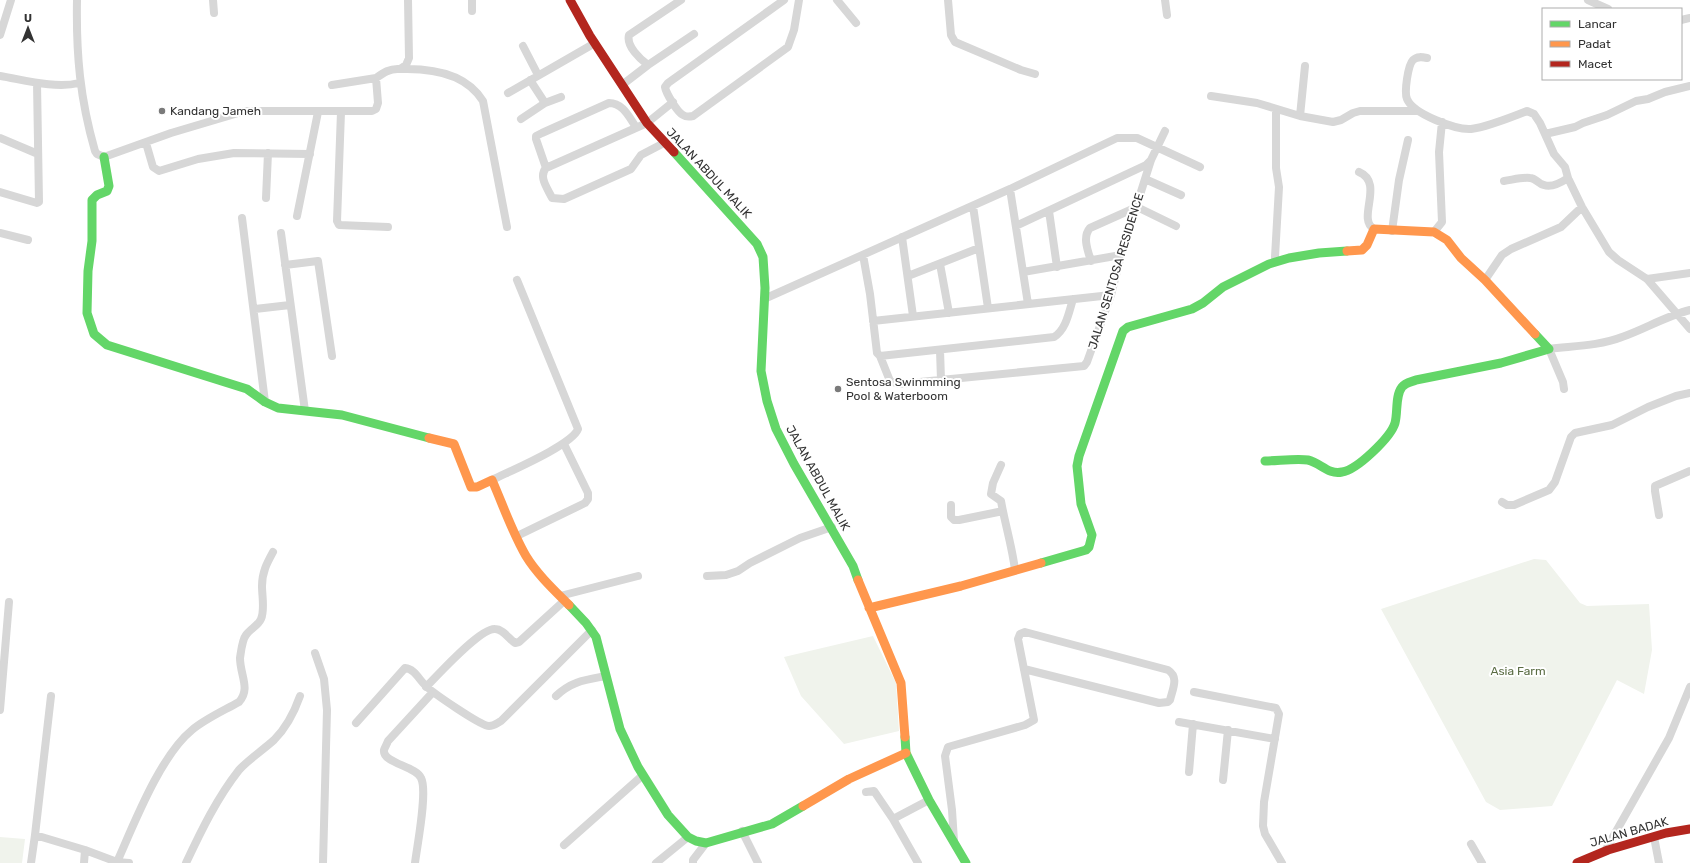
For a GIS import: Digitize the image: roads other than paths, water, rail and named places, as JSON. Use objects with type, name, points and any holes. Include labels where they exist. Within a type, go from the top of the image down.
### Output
[{"type":"street","points":[[0,35],[10,0]]},
{"type":"street","points":[[77,0],[76,30],[80,83],[87,124],[95,151],[97,154],[104,157],[171,133],[245,111],[372,111],[376,109],[378,103],[376,78]]},
{"type":"street","points":[[213,0],[214,13]]},
{"type":"street","points":[[400,69],[406,65],[410,51],[408,0]]},
{"type":"street","points":[[472,0],[472,11]]},
{"type":"street","name":"JALAN ABDUL MALIK","points":[[570,0],[594,43],[647,123],[757,244],[763,257],[764,299],[762,371],[767,401],[776,429],[794,464],[832,527],[853,566],[901,683],[906,753],[929,800],[966,863]]},
{"type":"street","points":[[648,65],[638,57],[629,44],[629,35],[680,0]]},
{"type":"street","points":[[784,0],[668,83],[665,87],[666,92],[682,115],[688,117],[693,116],[788,47],[791,41],[799,0]]},
{"type":"street","points":[[837,0],[856,23]]},
{"type":"street","points":[[948,0],[951,35],[956,42],[1021,70],[1034,74]]},
{"type":"street","points":[[1165,0],[1168,15]]},
{"type":"street","points":[[1588,0],[1606,8]]},
{"type":"street","points":[[622,85],[648,65],[694,34]]},
{"type":"street","points":[[508,94],[594,43]]},
{"type":"street","points":[[523,46],[538,75]]},
{"type":"street","points":[[1427,58],[1418,57],[1412,60],[1406,82],[1406,98],[1409,104],[1418,111],[1454,127],[1472,129],[1527,111],[1534,114],[1554,154],[1565,167],[1568,178],[1582,207],[1609,252],[1618,260],[1647,279],[1686,313],[1690,329]]},
{"type":"street","points":[[1300,116],[1305,66]]},
{"type":"street","points":[[332,85],[376,78],[385,72],[396,68],[427,70],[454,76],[463,81],[479,94],[483,101],[507,227]]},
{"type":"street","points":[[0,76],[37,83],[72,85],[80,83]]},
{"type":"street","points":[[530,80],[545,103]]},
{"type":"street","points":[[0,192],[37,203],[39,202],[37,83]]},
{"type":"street","points":[[1545,134],[1575,127],[1636,102],[1665,92],[1690,86]]},
{"type":"street","points":[[1211,96],[1257,103],[1276,110],[1300,116],[1333,122],[1360,111],[1418,111]]},
{"type":"street","points":[[521,119],[545,103],[561,97]]},
{"type":"street","points":[[664,143],[640,156],[631,169],[564,199],[554,200],[543,179],[543,172],[546,168],[647,123],[673,102]]},
{"type":"street","points":[[546,168],[536,140],[536,136],[542,133],[609,103],[616,103],[621,106],[636,127]]},
{"type":"street","points":[[1276,110],[1276,168],[1279,187],[1276,261]]},
{"type":"street","points":[[297,216],[318,112]]},
{"type":"street","points":[[341,112],[337,221],[339,225],[388,227]]},
{"type":"street","points":[[1434,232],[1442,222],[1439,185],[1439,152],[1442,122]]},
{"type":"street","name":"JALAN SENTOSA RESIDENCE","points":[[863,255],[870,294],[877,353],[880,356],[890,381],[899,384],[1084,366],[1087,362],[1111,295],[1121,255],[1151,160],[1165,131]]},
{"type":"street","points":[[0,138],[38,154]]},
{"type":"street","points":[[764,299],[973,206],[1117,138],[1137,138],[1200,167]]},
{"type":"street","points":[[1392,230],[1399,180],[1408,140]]},
{"type":"street","points":[[146,142],[153,167],[159,171],[198,159],[234,153],[310,154]]},
{"type":"street","points":[[266,198],[268,153]]},
{"type":"street","points":[[104,157],[109,186],[107,191],[94,196],[92,200],[92,241],[88,271],[87,313],[94,334],[115,348],[229,382],[247,389],[265,402],[278,408],[342,415],[454,444],[471,487],[476,487],[492,480],[564,444],[577,433],[578,429],[517,280]]},
{"type":"street","points":[[1016,226],[1146,165],[1151,160]]},
{"type":"street","points":[[1359,172],[1366,175],[1369,180],[1369,225],[1374,229],[1434,232],[1447,240],[1461,258],[1485,280],[1549,349],[1563,382],[1564,389]]},
{"type":"street","points":[[1504,181],[1530,178],[1535,179],[1544,186],[1548,186],[1555,185],[1568,178]]},
{"type":"street","points":[[1145,179],[1181,195]]},
{"type":"street","points":[[1010,189],[1028,304]]},
{"type":"street","points":[[973,206],[988,308]]},
{"type":"street","points":[[1091,262],[1085,237],[1090,228],[1136,207],[1176,226]]},
{"type":"street","points":[[1485,280],[1502,255],[1511,249],[1561,227],[1582,207]]},
{"type":"street","points":[[1048,211],[1057,267]]},
{"type":"street","points":[[242,218],[255,310],[265,402]]},
{"type":"street","points":[[869,608],[961,586],[1086,550],[1090,547],[1092,536],[1081,504],[1077,466],[1078,456],[1119,339],[1124,331],[1134,325],[1197,306],[1223,287],[1276,261],[1319,253],[1362,250],[1367,245],[1374,229]]},
{"type":"street","points":[[0,233],[28,240]]},
{"type":"street","points":[[280,233],[305,411]]},
{"type":"street","points":[[902,237],[914,316]]},
{"type":"street","points":[[908,276],[979,248]]},
{"type":"street","points":[[1023,272],[1091,262],[1121,255]]},
{"type":"street","points":[[285,265],[318,261],[332,356]]},
{"type":"street","points":[[940,264],[949,313]]},
{"type":"street","points":[[1647,279],[1690,273]]},
{"type":"street","points":[[873,321],[1111,295]]},
{"type":"street","points":[[880,356],[1054,337],[1059,334],[1063,328],[1073,299]]},
{"type":"street","points":[[255,310],[290,305]]},
{"type":"street","points":[[1265,461],[1307,460],[1313,461],[1324,470],[1331,472],[1346,472],[1354,467],[1377,446],[1393,429],[1398,416],[1400,393],[1405,384],[1503,363],[1549,349],[1620,338],[1686,313]]},
{"type":"street","points":[[940,350],[942,380]]},
{"type":"street","points":[[1502,502],[1514,504],[1549,490],[1555,482],[1571,437],[1575,433],[1612,425],[1648,407],[1676,396],[1690,393]]},
{"type":"street","points":[[517,536],[585,503],[588,499],[588,493],[564,444]]},
{"type":"street","points":[[1001,465],[991,494],[1001,501],[1005,527],[1012,549],[1016,570]]},
{"type":"street","points":[[1659,515],[1654,491],[1655,486],[1690,471]]},
{"type":"street","points":[[492,480],[517,536],[533,565],[562,598],[586,622],[596,637],[620,729],[643,775],[665,812],[688,837],[696,841],[706,843],[742,831],[772,824],[849,779],[906,753]]},
{"type":"street","points":[[951,506],[951,517],[954,520],[1003,511]]},
{"type":"street","points":[[707,576],[726,575],[738,571],[750,563],[800,538],[832,527]]},
{"type":"street","points":[[117,862],[154,782],[180,742],[196,727],[239,702],[244,697],[246,690],[240,659],[243,639],[261,619],[264,566],[274,552]]},
{"type":"street","points":[[414,863],[423,799],[423,783],[421,777],[414,770],[389,759],[385,755],[384,750],[388,741],[429,689],[476,638],[490,629],[495,629],[500,630],[516,643],[519,642],[562,598],[638,576]]},
{"type":"street","points":[[0,710],[3,653],[9,602]]},
{"type":"street","points":[[356,723],[405,668],[413,671],[429,689],[478,722],[488,726],[493,725],[501,721],[592,630]]},
{"type":"street","points":[[954,842],[952,810],[944,756],[948,747],[1033,722],[1034,718],[1024,669],[1018,639],[1020,634],[1025,632],[1168,670],[1173,673],[1175,678],[1170,700],[1168,702],[1159,703],[1024,669]]},
{"type":"street","points":[[315,653],[324,679],[327,710],[323,863]]},
{"type":"street","points":[[556,696],[564,688],[576,682],[606,676]]},
{"type":"street","points":[[1605,851],[1669,738],[1690,687]]},
{"type":"street","points":[[1194,692],[1276,708],[1279,714],[1264,802],[1263,826],[1265,834],[1282,863]]},
{"type":"street","points":[[31,863],[51,696]]},
{"type":"street","points":[[186,863],[201,830],[224,790],[241,769],[274,740],[293,717],[300,696]]},
{"type":"street","points":[[1179,722],[1274,738]]},
{"type":"street","points":[[1189,772],[1193,724]]},
{"type":"street","points":[[1223,780],[1228,730]]},
{"type":"street","points":[[564,846],[643,775]]},
{"type":"street","points":[[866,792],[874,791],[893,819],[918,863]]},
{"type":"street","points":[[893,819],[929,800]]},
{"type":"street","name":"JALAN BADAK","points":[[1576,863],[1605,851],[1654,837],[1690,829]]},
{"type":"street","points":[[742,831],[758,863]]},
{"type":"street","points":[[34,835],[85,850],[117,862],[129,863]]},
{"type":"street","points":[[656,863],[688,837]]},
{"type":"street","points":[[1654,837],[1659,863]]},
{"type":"street","points":[[693,863],[693,860],[706,843]]},
{"type":"street","points":[[1471,844],[1482,863]]},
{"type":"street","points":[[84,863],[85,850]]},
{"type":"place","name":"Kandang Jameh","points":[[162,111]]},
{"type":"place","name":"Sentosa Swinmming Pool & Waterboom","points":[[838,389]]},
{"type":"park label","name":"Asia Farm","points":[[1518,671]]}]
